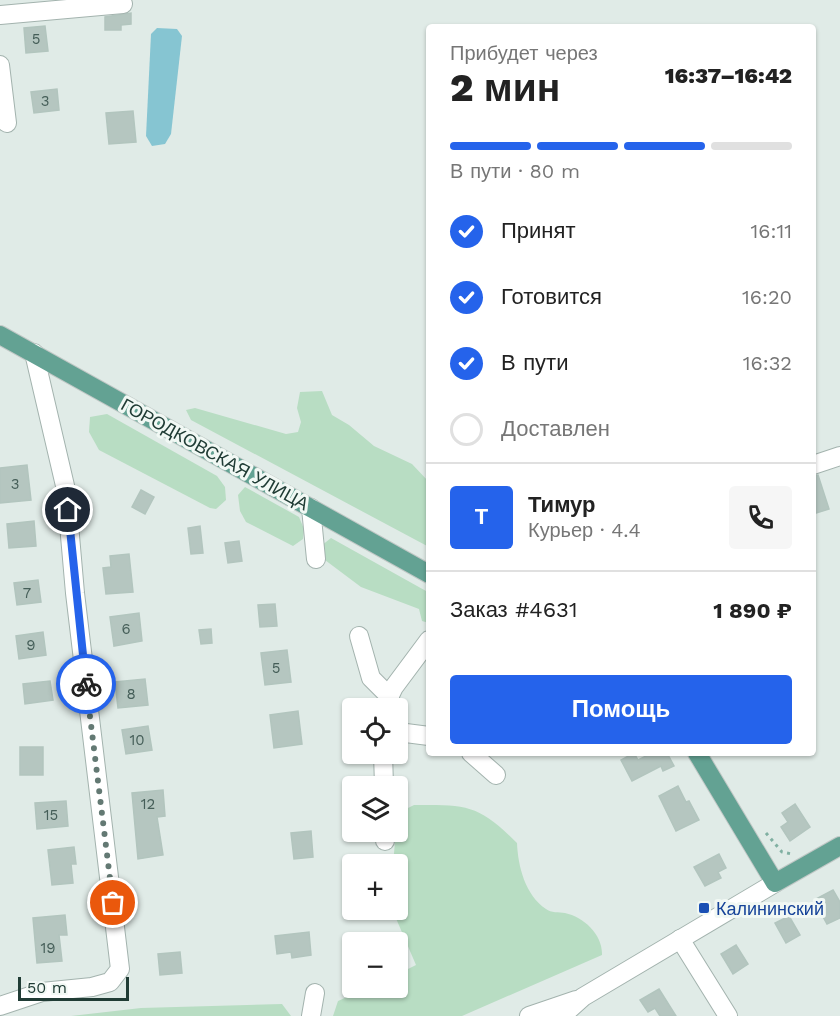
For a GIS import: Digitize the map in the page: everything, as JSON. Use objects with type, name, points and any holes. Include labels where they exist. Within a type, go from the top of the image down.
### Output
[{"type":"main road","name":"ГОРОДКОВСКАЯ УЛИЦА","points":[[0,335],[426,572]]},
{"type":"main road","points":[[700,756],[775,883],[840,846]]},
{"type":"street","points":[[0,15],[123,4]]},
{"type":"street","points":[[0,65],[7,123]]},
{"type":"street","points":[[0,1006],[42,992],[92,987],[110,982],[120,969],[79,627],[66,490],[34,353]]},
{"type":"street","points":[[816,464],[840,456]]},
{"type":"street","points":[[311,508],[316,560]]},
{"type":"street","points":[[359,636],[371,678],[384,698]]},
{"type":"street","points":[[390,698],[426,644]]},
{"type":"street","points":[[408,733],[426,736]]},
{"type":"street","points":[[474,756],[496,775]]},
{"type":"street","points":[[530,1016],[583,997],[775,883]]},
{"type":"street","points":[[680,939],[728,1016]]},
{"type":"street","points":[[312,1016],[315,993]]},
{"type":"street","points":[[562,1016],[583,997]]},
{"type":"path","points":[[760,825],[782,852],[792,854],[801,851]]},
{"type":"green space","points":[[322,391],[332,415],[349,425],[374,446],[412,464],[426,479],[426,545],[191,420],[186,410],[195,408],[286,434],[298,432],[301,422],[297,408],[300,392]]},
{"type":"green space","points":[[107,414],[217,476],[225,487],[226,500],[216,509],[210,508],[99,450],[89,432],[90,417]]},
{"type":"green space","points":[[245,487],[299,517],[304,529],[303,539],[293,546],[246,522],[240,511],[238,495]]},
{"type":"green space","points":[[331,538],[426,591],[426,622],[422,621],[419,609],[361,587],[321,557],[321,546]]},
{"type":"green space","points":[[414,805],[447,805],[471,809],[504,830],[517,843],[521,870],[533,896],[548,910],[572,915],[591,928],[599,941],[602,955],[462,1016],[333,1016],[338,1001],[345,998],[408,998],[408,969],[416,965],[408,946],[408,932],[402,932],[397,920],[408,920],[408,854],[394,854],[395,842],[408,842],[408,808]]},
{"type":"green space","points":[[282,1004],[291,1016],[71,1016],[141,1008]]},
{"type":"water","points":[[157,28],[177,29],[182,36],[171,134],[165,144],[152,146],[146,136],[151,34]]},
{"type":"building","points":[[131,13],[131,24],[121,25],[121,30],[105,30],[105,17]]},
{"type":"building","points":[[45,26],[48,51],[26,53],[24,28]]},
{"type":"building","points":[[57,89],[59,110],[34,113],[31,92]]},
{"type":"building","points":[[133,111],[136,142],[109,144],[106,113]]},
{"type":"building","points":[[27,465],[31,500],[0,503],[0,468]]},
{"type":"building","points":[[816,475],[818,475],[829,509],[816,513]]},
{"type":"building","points":[[141,490],[154,497],[145,514],[132,507]]},
{"type":"building","points":[[34,521],[36,546],[9,548],[7,524]]},
{"type":"building","points":[[200,526],[203,553],[191,554],[188,528]]},
{"type":"building","points":[[239,541],[242,561],[228,563],[225,543]]},
{"type":"building","points":[[129,554],[133,592],[106,594],[103,568],[111,567],[110,556]]},
{"type":"building","points":[[38,580],[41,602],[17,605],[14,583]]},
{"type":"building","points":[[275,604],[277,626],[260,627],[258,605]]},
{"type":"building","points":[[139,613],[142,641],[114,646],[110,617]]},
{"type":"building","points":[[211,629],[212,643],[201,644],[199,630]]},
{"type":"building","points":[[43,632],[46,655],[19,659],[16,636]]},
{"type":"building","points":[[287,650],[291,682],[265,685],[261,653]]},
{"type":"building","points":[[145,679],[148,705],[118,708],[115,682]]},
{"type":"building","points":[[50,681],[53,700],[25,704],[23,684]]},
{"type":"building","points":[[298,711],[302,744],[274,748],[270,715]]},
{"type":"building","points":[[148,726],[152,750],[126,754],[122,730]]},
{"type":"building","points":[[20,747],[43,747],[43,775],[20,775]]},
{"type":"building","points":[[628,756],[636,756],[638,760],[646,756],[669,756],[674,766],[663,771],[661,766],[632,781],[621,760]]},
{"type":"building","points":[[678,786],[699,820],[676,831],[659,796]]},
{"type":"building","points":[[163,790],[165,816],[157,817],[163,855],[138,859],[132,793]]},
{"type":"building","points":[[66,801],[68,826],[37,829],[35,803]]},
{"type":"building","points":[[795,804],[810,827],[790,841],[781,827],[788,822],[782,813]]},
{"type":"building","points":[[311,831],[313,857],[294,859],[291,833]]},
{"type":"building","points":[[74,847],[76,864],[71,864],[73,883],[52,885],[48,850]]},
{"type":"building","points":[[719,854],[726,868],[718,872],[721,878],[705,886],[694,867]]},
{"type":"building","points":[[833,890],[840,902],[840,918],[827,924],[814,900]]},
{"type":"building","points":[[65,915],[67,935],[59,935],[62,961],[37,963],[33,918]]},
{"type":"building","points":[[789,916],[800,935],[786,943],[775,923]]},
{"type":"building","points":[[309,932],[311,955],[292,958],[291,952],[277,954],[275,936]]},
{"type":"building","points":[[736,945],[748,964],[733,974],[721,954]]},
{"type":"building","points":[[180,952],[182,973],[160,975],[158,954]]},
{"type":"building","points":[[659,989],[676,1016],[660,1016],[655,1008],[648,1012],[640,1000]]},
{"type":"way so far","points":[[86,684],[113,903]]},
{"type":"place","name":"Калининский","points":[[704,908]]},
{"type":"route","points":[[68,510],[86,684]]}]
